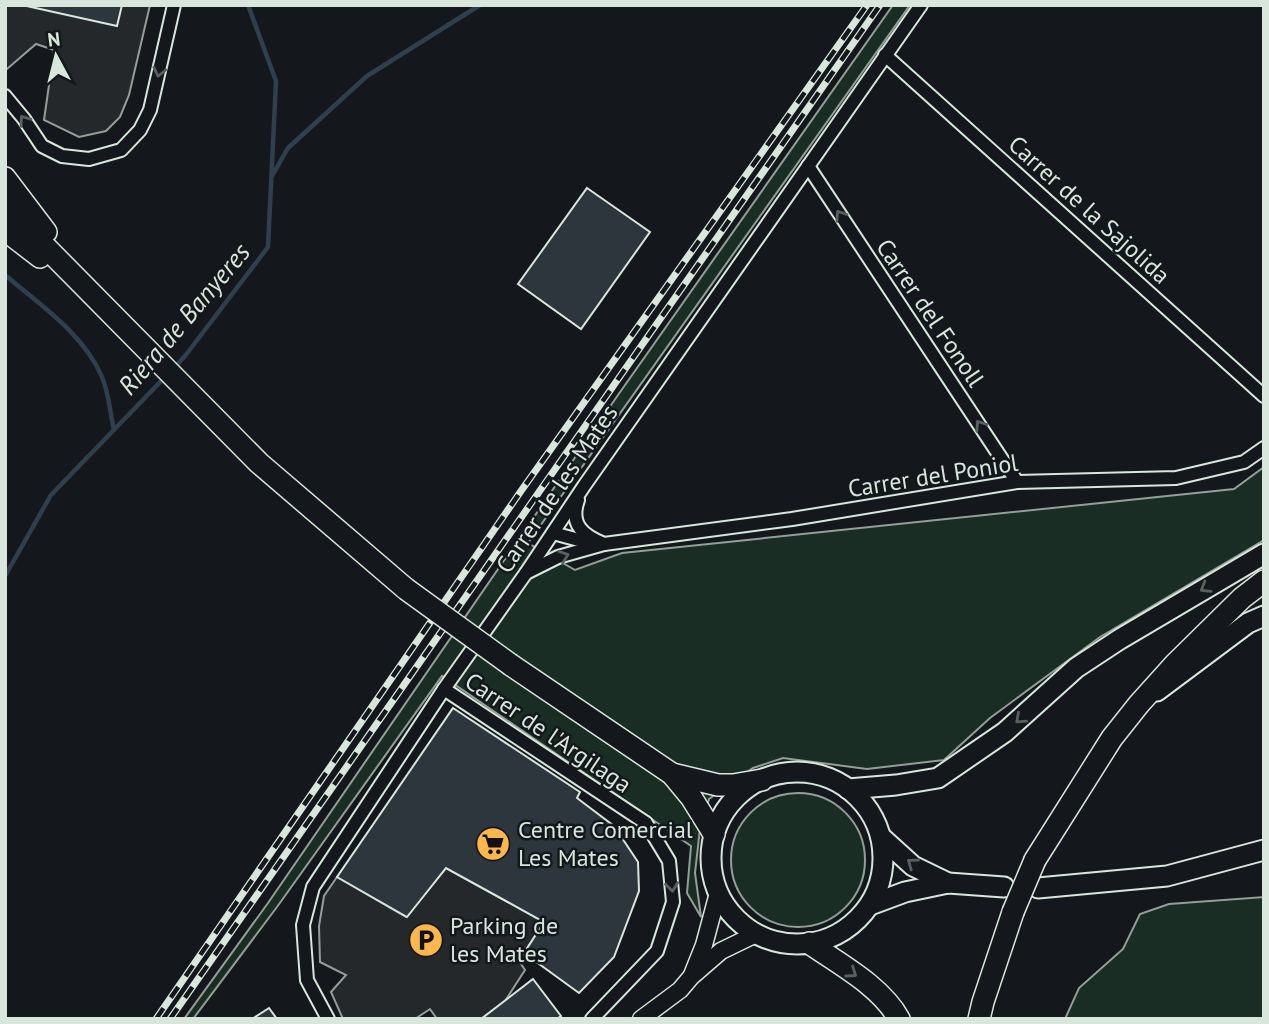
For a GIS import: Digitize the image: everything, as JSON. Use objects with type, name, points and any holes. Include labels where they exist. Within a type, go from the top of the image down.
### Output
[{"type":"highway","points":[[5,178],[108,311]]},
{"type":"highway","points":[[5,206],[259,463],[406,589],[511,665],[672,774],[691,797],[714,834]]},
{"type":"highway","points":[[5,230],[108,311]]},
{"type":"highway","points":[[979,1019],[1013,912],[1035,860],[1112,738],[1175,664],[1242,598],[1264,581]]},
{"type":"highway","points":[[672,774],[719,785],[762,779]]},
{"type":"highway","points":[[808,943],[859,977],[896,1013]]},
{"type":"main road","points":[[848,789],[939,778],[1005,732],[1076,668],[1264,554]]},
{"type":"main road","points":[[1139,704],[1248,623],[1264,615]]},
{"type":"main road","points":[[787,773],[813,774],[837,782],[848,789],[872,815],[881,837],[883,872],[870,905],[844,931],[821,941],[798,944],[776,942],[755,934],[737,920],[718,893],[711,863],[714,834],[719,822],[732,802],[762,779],[787,773]]},
{"type":"main road","points":[[881,837],[913,866],[948,883]]},
{"type":"main road","points":[[1038,888],[1167,876],[1213,863],[1260,843]]},
{"type":"main road","points":[[870,905],[905,892],[948,883],[1004,887]]},
{"type":"street","points":[[5,96],[42,146],[62,156],[89,159],[121,150],[140,130],[150,110],[174,5]]},
{"type":"street","name":"Carrer de les Mates","points":[[328,1019],[307,980],[303,925],[313,887],[444,689],[921,5]]},
{"type":"street","name":"Carrer de la Sajolida","points":[[886,55],[1264,396]]},
{"type":"street","name":"Carrer del Fonoll","points":[[808,166],[1017,482]]},
{"type":"street","name":"Carrer del Poniol","points":[[526,573],[558,557],[604,544],[792,519],[1017,482],[1176,478],[1244,462],[1264,448]]},
{"type":"street","points":[[584,486],[576,505],[575,518],[584,534],[604,544]]},
{"type":"street","name":"Carrer del Poniol","points":[[553,533],[604,544]]},
{"type":"street","name":"Carrer de l'Argilaga","points":[[444,689],[646,823],[669,861],[673,902],[657,951],[592,1019]]},
{"type":"street","points":[[691,977],[704,945],[718,893]]},
{"type":"street","points":[[641,1019],[680,990],[721,951],[755,934]]},
{"type":"green space","points":[[893,5],[910,5],[528,543],[575,570],[622,553],[1234,489],[1264,467],[1264,540],[1100,637],[990,718],[944,760],[867,769],[783,758],[753,768],[709,799],[700,829],[695,873],[701,917],[687,893],[691,846],[442,676],[277,907],[193,1019],[184,1019],[268,903],[618,395]]},
{"type":"green space","points":[[798,793],[823,798],[845,813],[860,835],[865,860],[860,885],[845,907],[823,922],[798,927],[773,922],[751,907],[736,885],[731,860],[736,835],[751,813],[773,798]]},
{"type":"green space","points":[[1264,897],[1264,1019],[1065,1019],[1079,988],[1123,949],[1140,914],[1169,904]]},
{"type":"shaded area","points":[[5,5],[150,5],[129,95],[120,117],[106,131],[79,137],[44,120],[54,50],[36,44],[7,69]]},
{"type":"shaded area","name":"Parking de les Mates","points":[[446,868],[544,922],[519,961],[525,970],[505,1001],[481,1019],[437,1019],[430,1009],[415,1019],[343,1019],[331,992],[346,975],[320,962],[319,926],[324,896],[337,877],[406,917]]},
{"type":"building","points":[[22,5],[122,5],[117,26]]},
{"type":"building","points":[[587,188],[650,232],[581,329],[518,284]]},
{"type":"building","name":"Centre Comercial Les Mates","points":[[453,708],[580,792],[577,798],[614,826],[638,862],[639,891],[614,957],[579,993],[524,953],[544,922],[446,868],[407,917],[337,877]]},
{"type":"building","points":[[533,979],[561,1016],[557,1019],[481,1019]]},
{"type":"building","points":[[269,1008],[277,1019],[252,1019]]},
{"type":"waterway","name":"Riera de Banyeres","points":[[173,369],[268,247],[276,81],[248,5]]},
{"type":"waterway","points":[[272,176],[288,148],[367,76],[480,5]]},
{"type":"waterway","points":[[5,275],[60,321],[94,361],[108,396],[114,430]]},
{"type":"waterway","name":"Riera de Banyeres","points":[[5,576],[51,495],[165,377]]},
{"type":"railway","points":[[156,1019],[521,491],[867,5]]},
{"type":"railway","points":[[170,1019],[880,5]]},
{"type":"place","name":"Centre Comercial Les Mates","points":[[493,844]]},
{"type":"place","name":"Parking de les Mates","points":[[426,940]]}]
